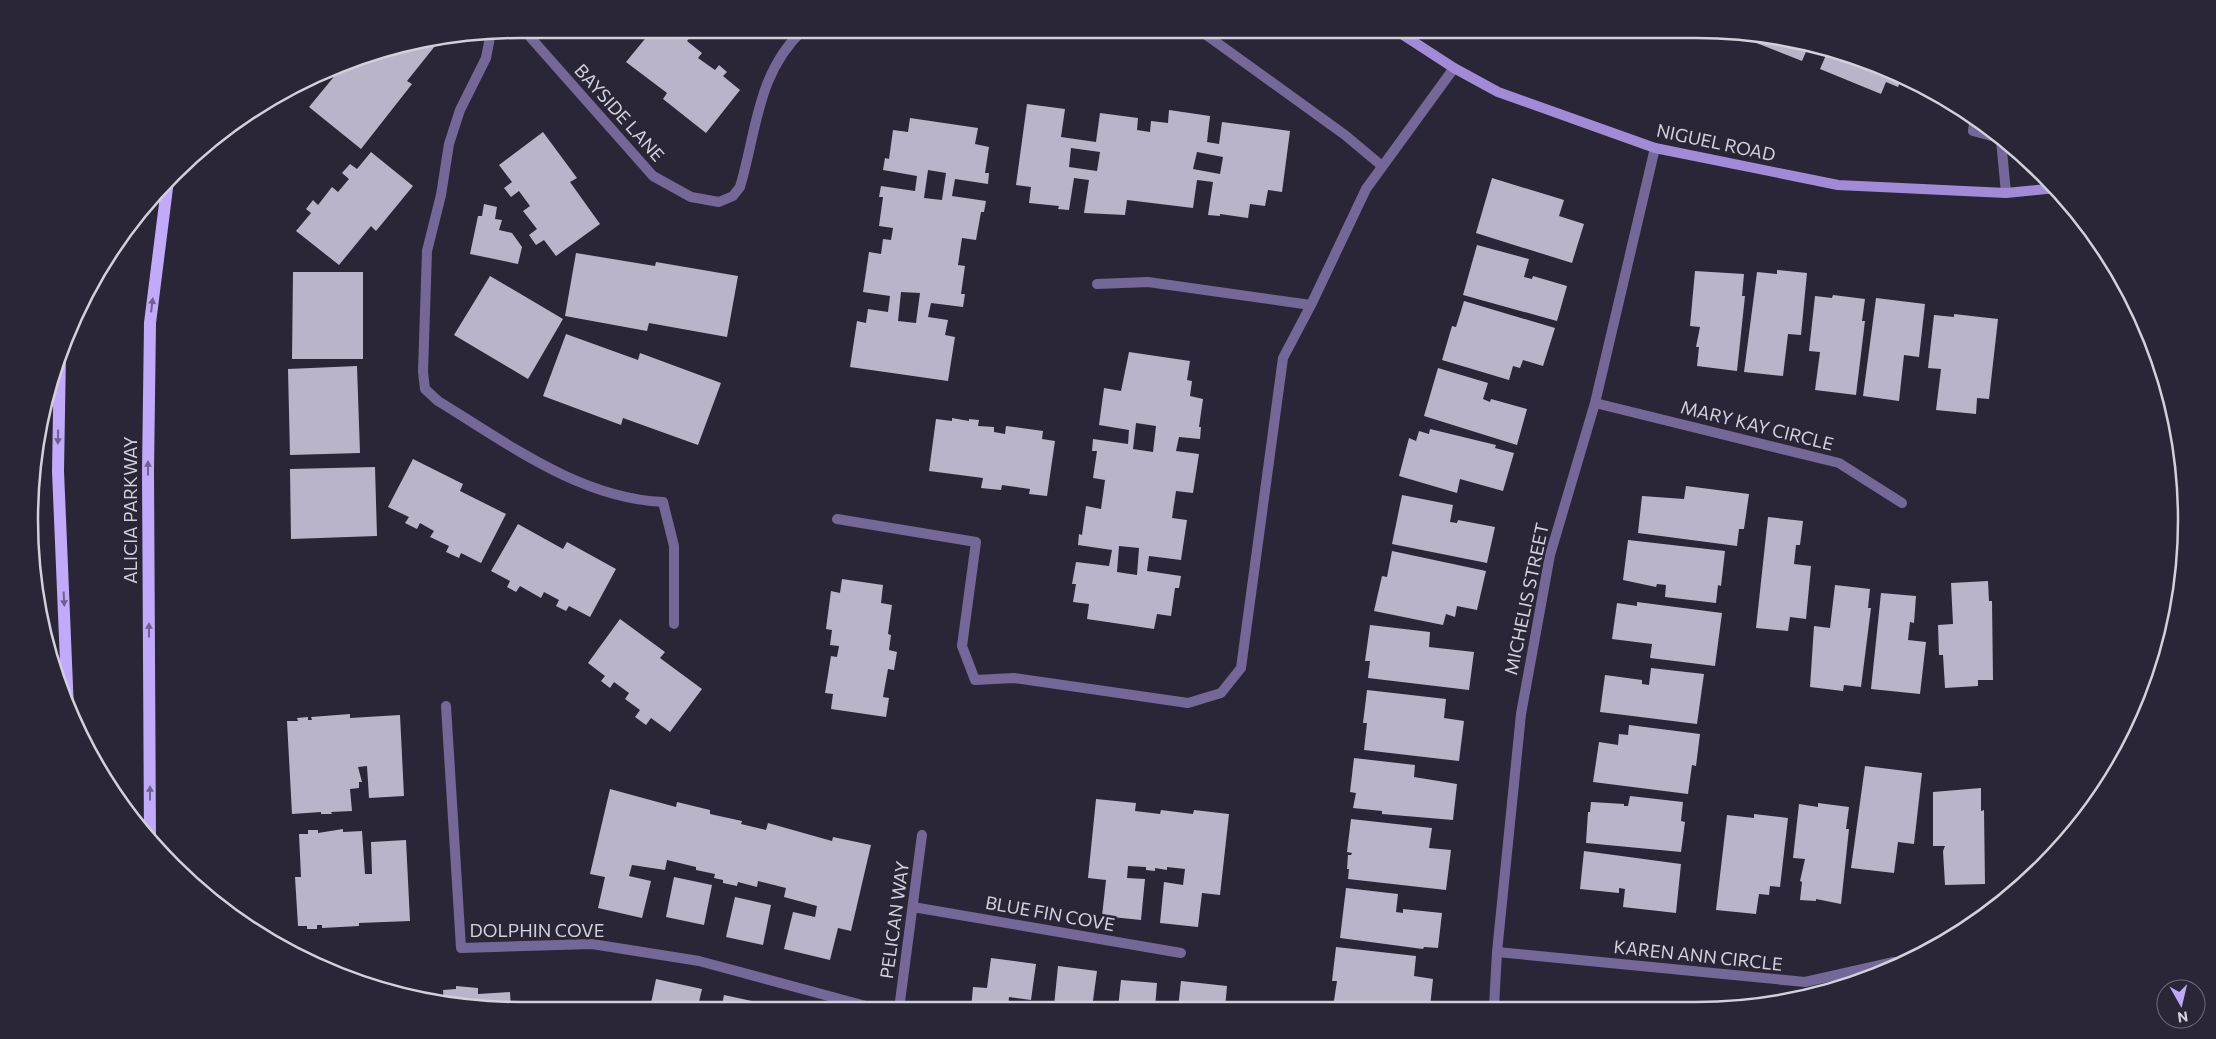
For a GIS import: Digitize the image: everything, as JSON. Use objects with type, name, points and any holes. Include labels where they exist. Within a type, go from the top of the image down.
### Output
[{"type":"main road","name":"NIGUEL ROAD","points":[[1408,38],[1454,68],[1498,92],[1655,148],[1838,185],[2006,193],[2047,189]]},
{"type":"main road","name":"ALICIA PARKWAY","points":[[150,829],[148,481],[150,323],[166,192]]},
{"type":"main road","points":[[60,376],[58,471],[67,685]]},
{"type":"street","name":"BAYSIDE LANE","points":[[531,38],[653,176],[691,197],[719,202],[733,196],[740,187],[746,168],[757,112],[769,76],[797,38]]},
{"type":"street","points":[[1210,38],[1345,135],[1382,166]]},
{"type":"street","points":[[490,39],[486,58],[460,110],[449,144],[441,195],[427,251],[423,372],[425,389],[438,402],[569,480],[639,501],[662,502],[674,546],[674,624]]},
{"type":"street","points":[[837,519],[976,542],[962,646],[975,680],[1014,678],[1188,703],[1221,693],[1241,668],[1283,358],[1311,305],[1366,189],[1454,68]]},
{"type":"street","points":[[1974,126],[1973,131],[1987,135]]},
{"type":"street","name":"MICHELIS STREET","points":[[1494,1002],[1497,952],[1521,714],[1550,554],[1595,403],[1655,148]]},
{"type":"street","points":[[2003,148],[2006,193]]},
{"type":"street","points":[[1097,284],[1148,282],[1311,305]]},
{"type":"street","name":"MARY KAY CIRCLE","points":[[1595,403],[1839,463],[1902,503]]},
{"type":"street","name":"DOLPHIN COVE","points":[[446,706],[461,948],[592,944],[699,961],[851,1002]]},
{"type":"street","name":"PELICAN WAY","points":[[900,1002],[914,908],[922,835]]},
{"type":"street","name":"BLUE FIN COVE","points":[[914,908],[1181,953]]},
{"type":"street","name":"KAREN ANN CIRCLE","points":[[1497,952],[1805,982],[1881,965]]},
{"type":"building","points":[[646,38],[689,38],[687,41],[702,53],[698,58],[715,70],[719,65],[727,72],[723,76],[740,90],[706,133],[663,99],[667,93],[626,62]]},
{"type":"building","points":[[1752,41],[1806,51],[1802,61]]},
{"type":"building","points":[[436,45],[407,81],[412,84],[361,149],[309,107],[337,73],[395,54]]},
{"type":"building","points":[[1826,55],[1851,63],[1900,83],[1898,87],[1886,82],[1881,94],[1820,69]]},
{"type":"building","points":[[1027,104],[1065,109],[1061,137],[1096,142],[1100,113],[1138,118],[1137,130],[1150,132],[1151,121],[1168,123],[1169,110],[1210,116],[1207,142],[1219,144],[1222,122],[1290,131],[1282,192],[1268,190],[1265,206],[1250,204],[1248,218],[1220,214],[1220,216],[1208,215],[1213,182],[1197,180],[1193,208],[1127,200],[1125,215],[1084,213],[1089,180],[1074,178],[1069,210],[1058,209],[1059,206],[1029,203],[1031,187],[1016,185]],"holes":[[[1071,148],[1100,152],[1097,171],[1069,167]],[[1197,152],[1223,157],[1220,174],[1193,169]]]},
{"type":"building","points":[[910,118],[978,128],[975,144],[989,147],[985,173],[989,173],[988,184],[955,179],[952,196],[986,201],[984,212],[981,212],[976,240],[962,238],[958,265],[965,266],[961,294],[965,294],[963,307],[931,303],[928,317],[948,320],[945,335],[955,337],[948,381],[850,367],[857,321],[866,323],[868,309],[888,312],[890,296],[863,292],[869,252],[881,254],[883,239],[891,240],[893,228],[879,226],[883,197],[879,197],[881,186],[915,191],[917,176],[883,170],[885,158],[889,159],[893,130],[908,132]],"holes":[[[928,170],[946,173],[942,200],[924,198]],[[901,292],[920,293],[916,323],[898,321]]]},
{"type":"building","points":[[543,132],[577,178],[570,182],[600,224],[556,256],[544,240],[536,245],[529,235],[537,229],[523,211],[530,206],[519,191],[511,197],[504,188],[512,182],[499,165]]},
{"type":"building","points":[[371,152],[413,186],[376,231],[371,226],[339,265],[296,231],[311,213],[306,209],[313,200],[318,205],[332,187],[338,192],[349,179],[342,173],[350,164],[357,169]]},
{"type":"building","points":[[1492,178],[1564,200],[1559,216],[1584,224],[1572,263],[1476,233]]},
{"type":"building","points":[[484,204],[497,207],[495,219],[502,220],[499,230],[512,233],[522,247],[518,264],[470,254],[478,216],[482,216]]},
{"type":"building","points":[[1477,245],[1529,259],[1524,277],[1532,279],[1533,276],[1567,286],[1557,321],[1463,295]]},
{"type":"building","points":[[576,253],[655,266],[656,262],[738,276],[727,337],[649,323],[647,331],[565,316]]},
{"type":"building","points":[[1777,270],[1807,273],[1801,335],[1788,334],[1783,376],[1744,372],[1757,272],[1777,274]]},
{"type":"building","points":[[1695,271],[1744,274],[1742,296],[1745,296],[1737,371],[1697,366],[1699,347],[1696,347],[1700,327],[1690,326]]},
{"type":"building","points":[[293,272],[363,272],[363,359],[292,359]]},
{"type":"building","points":[[490,276],[563,319],[528,379],[454,335]]},
{"type":"building","points":[[1833,295],[1865,299],[1862,321],[1865,321],[1856,395],[1815,390],[1820,352],[1809,351],[1815,296],[1832,298]]},
{"type":"building","points":[[1876,298],[1925,304],[1919,357],[1904,355],[1899,401],[1863,396]]},
{"type":"building","points":[[1464,301],[1555,328],[1543,366],[1523,360],[1520,368],[1513,366],[1509,380],[1442,360],[1452,326],[1456,327]]},
{"type":"building","points":[[1954,314],[1998,319],[1989,399],[1977,398],[1976,414],[1936,410],[1941,369],[1928,368],[1934,315],[1954,317]]},
{"type":"building","points":[[566,334],[638,360],[640,353],[721,383],[698,445],[623,418],[621,425],[543,396]]},
{"type":"building","points":[[1129,352],[1190,361],[1187,380],[1192,381],[1190,396],[1203,399],[1199,427],[1201,427],[1200,439],[1179,437],[1176,451],[1199,454],[1193,493],[1176,491],[1172,518],[1187,520],[1181,560],[1149,556],[1147,571],[1181,576],[1179,588],[1175,588],[1171,616],[1157,614],[1154,629],[1087,619],[1089,604],[1073,602],[1076,584],[1072,584],[1076,562],[1109,566],[1112,550],[1078,545],[1079,534],[1082,535],[1086,506],[1101,509],[1105,480],[1093,478],[1097,451],[1092,451],[1093,439],[1128,444],[1129,430],[1099,425],[1104,388],[1121,391]],"holes":[[[1136,423],[1156,426],[1153,452],[1133,449]],[[1119,546],[1139,548],[1137,575],[1117,572]]]},
{"type":"building","points":[[357,366],[360,453],[290,455],[288,369]]},
{"type":"building","points":[[1438,368],[1488,383],[1483,399],[1490,402],[1491,399],[1527,409],[1517,445],[1424,416]]},
{"type":"building","points":[[952,418],[969,421],[969,419],[979,420],[978,426],[994,427],[994,432],[1005,434],[1006,426],[1043,431],[1042,439],[1055,441],[1047,496],[1029,494],[1030,489],[1002,485],[1001,490],[981,488],[983,478],[929,471],[936,419],[952,421]]},
{"type":"building","points":[[1430,429],[1496,445],[1495,448],[1514,453],[1503,491],[1460,479],[1457,493],[1399,476],[1409,438],[1416,441],[1419,431],[1429,434]]},
{"type":"building","points":[[413,459],[463,484],[460,491],[506,514],[481,563],[461,553],[459,558],[446,552],[449,546],[430,537],[434,531],[420,523],[417,529],[405,523],[409,517],[388,507]]},
{"type":"building","points":[[375,467],[377,536],[291,539],[290,469]]},
{"type":"building","points":[[1686,486],[1749,494],[1744,529],[1739,529],[1737,546],[1638,533],[1642,496],[1684,499]]},
{"type":"building","points":[[1402,495],[1453,505],[1450,522],[1457,523],[1458,520],[1495,527],[1487,563],[1392,544]]},
{"type":"building","points":[[1768,517],[1803,521],[1800,545],[1796,545],[1794,564],[1811,566],[1806,619],[1790,617],[1788,631],[1756,628]]},
{"type":"building","points":[[518,524],[563,549],[567,542],[616,569],[590,617],[569,606],[566,611],[556,606],[559,600],[544,592],[541,598],[520,586],[516,592],[507,587],[510,581],[491,571]]},
{"type":"building","points":[[1628,540],[1725,551],[1721,586],[1718,585],[1716,603],[1665,597],[1666,585],[1657,584],[1656,587],[1623,580]]},
{"type":"building","points":[[1392,551],[1486,571],[1477,610],[1457,606],[1455,617],[1446,614],[1443,625],[1374,611],[1382,576],[1387,577]]},
{"type":"building","points":[[842,579],[883,585],[881,603],[892,605],[888,634],[891,635],[889,650],[897,652],[894,670],[888,669],[883,697],[889,698],[886,717],[831,709],[833,694],[825,693],[831,656],[837,657],[839,646],[830,645],[832,630],[826,629],[831,591],[840,593]]},
{"type":"building","points":[[1988,581],[1989,601],[1992,601],[1993,680],[1978,680],[1978,686],[1945,688],[1943,655],[1939,655],[1938,625],[1953,624],[1951,583]]},
{"type":"building","points":[[1835,585],[1870,589],[1868,608],[1871,608],[1861,687],[1844,685],[1843,691],[1810,687],[1814,626],[1830,628]]},
{"type":"building","points":[[1881,593],[1916,596],[1914,623],[1910,622],[1908,640],[1926,642],[1920,694],[1871,689]]},
{"type":"building","points":[[1637,602],[1722,613],[1715,666],[1650,658],[1652,644],[1612,639],[1617,603],[1637,606]]},
{"type":"building","points":[[620,619],[665,652],[660,658],[702,689],[670,732],[651,718],[646,725],[635,717],[640,710],[625,699],[629,693],[614,682],[610,688],[601,681],[605,676],[588,663]]},
{"type":"building","points":[[1370,625],[1430,632],[1429,647],[1474,652],[1469,690],[1368,678],[1370,661],[1365,661]]},
{"type":"building","points":[[1651,668],[1704,674],[1697,724],[1600,712],[1605,675],[1642,680],[1642,684],[1649,685]]},
{"type":"building","points":[[1367,690],[1446,699],[1444,718],[1464,721],[1459,761],[1364,750],[1367,723],[1363,723]]},
{"type":"building","points":[[350,714],[350,718],[400,715],[404,796],[369,798],[367,766],[358,767],[362,782],[359,782],[359,788],[350,789],[352,811],[331,812],[332,814],[321,814],[321,812],[292,814],[287,721],[298,721],[297,718],[308,717],[308,720],[312,720],[311,717]]},
{"type":"building","points":[[1629,725],[1700,734],[1696,766],[1692,765],[1688,794],[1593,782],[1599,742],[1618,745],[1619,734],[1628,735]]},
{"type":"building","points":[[1354,758],[1415,765],[1414,777],[1457,784],[1453,820],[1382,814],[1382,811],[1353,808],[1356,793],[1350,792]]},
{"type":"building","points":[[1865,766],[1922,773],[1914,844],[1898,842],[1894,873],[1851,868]]},
{"type":"building","points":[[1981,788],[1981,811],[1984,810],[1985,884],[1945,885],[1943,851],[1945,846],[1933,846],[1933,792]]},
{"type":"building","points":[[610,789],[676,807],[677,802],[710,810],[710,814],[742,821],[741,824],[766,830],[768,823],[832,841],[833,837],[871,845],[851,931],[838,928],[830,960],[784,949],[793,912],[815,917],[817,906],[784,897],[786,888],[758,881],[757,887],[738,882],[737,886],[723,883],[723,880],[714,878],[715,874],[667,860],[665,870],[632,865],[629,876],[651,881],[642,918],[598,908],[605,877],[590,874]]},
{"type":"building","points":[[1630,796],[1683,802],[1681,821],[1685,822],[1681,852],[1586,843],[1588,812],[1590,812],[1591,802],[1624,804],[1624,806],[1628,806]]},
{"type":"building","points":[[1096,799],[1136,803],[1135,811],[1160,814],[1161,810],[1193,814],[1194,810],[1229,814],[1220,895],[1202,893],[1198,927],[1160,923],[1164,882],[1183,885],[1185,869],[1167,867],[1167,870],[1155,868],[1155,871],[1146,870],[1146,867],[1128,866],[1127,878],[1145,879],[1141,920],[1102,916],[1106,880],[1088,878]]},
{"type":"building","points":[[1818,803],[1849,807],[1846,829],[1849,829],[1841,904],[1816,899],[1816,901],[1800,900],[1802,882],[1800,881],[1805,859],[1793,858],[1799,804],[1818,807]]},
{"type":"building","points":[[1754,814],[1788,818],[1780,887],[1770,886],[1769,895],[1759,894],[1756,914],[1716,910],[1727,815],[1754,818]]},
{"type":"building","points":[[1351,819],[1432,828],[1429,848],[1451,850],[1446,890],[1348,879],[1348,855],[1352,853],[1347,852]]},
{"type":"building","points":[[343,829],[343,832],[362,831],[365,874],[372,874],[371,842],[406,840],[410,921],[359,923],[359,926],[322,928],[322,925],[317,925],[317,929],[307,929],[307,926],[298,926],[295,877],[301,877],[299,834],[308,834],[308,830],[318,830],[318,833]]},
{"type":"building","points":[[1584,851],[1681,864],[1676,913],[1623,907],[1625,889],[1619,888],[1619,893],[1580,889]]},
{"type":"building","points":[[674,877],[712,885],[704,925],[666,917]]},
{"type":"building","points":[[1346,888],[1398,894],[1396,912],[1403,913],[1403,909],[1442,913],[1438,948],[1424,947],[1423,949],[1340,938]]},
{"type":"building","points":[[735,897],[771,905],[763,945],[726,937]]},
{"type":"building","points":[[1336,947],[1416,956],[1414,976],[1433,979],[1431,1002],[1334,1002],[1337,981],[1332,981]]},
{"type":"building","points":[[991,958],[1036,964],[1031,1000],[1009,997],[1009,1002],[972,1002],[973,987],[987,988]]},
{"type":"building","points":[[1058,966],[1097,971],[1093,1002],[1054,1002]]},
{"type":"building","points":[[656,979],[702,989],[699,1002],[651,1002]]},
{"type":"building","points":[[1121,980],[1157,983],[1155,1002],[1119,1002]]},
{"type":"building","points":[[1181,981],[1227,986],[1226,1002],[1179,1002]]},
{"type":"building","points":[[456,986],[478,988],[478,994],[510,992],[511,1001],[443,995],[443,990],[456,989]]},
{"type":"building","points":[[724,995],[756,1002],[723,1002]]}]
